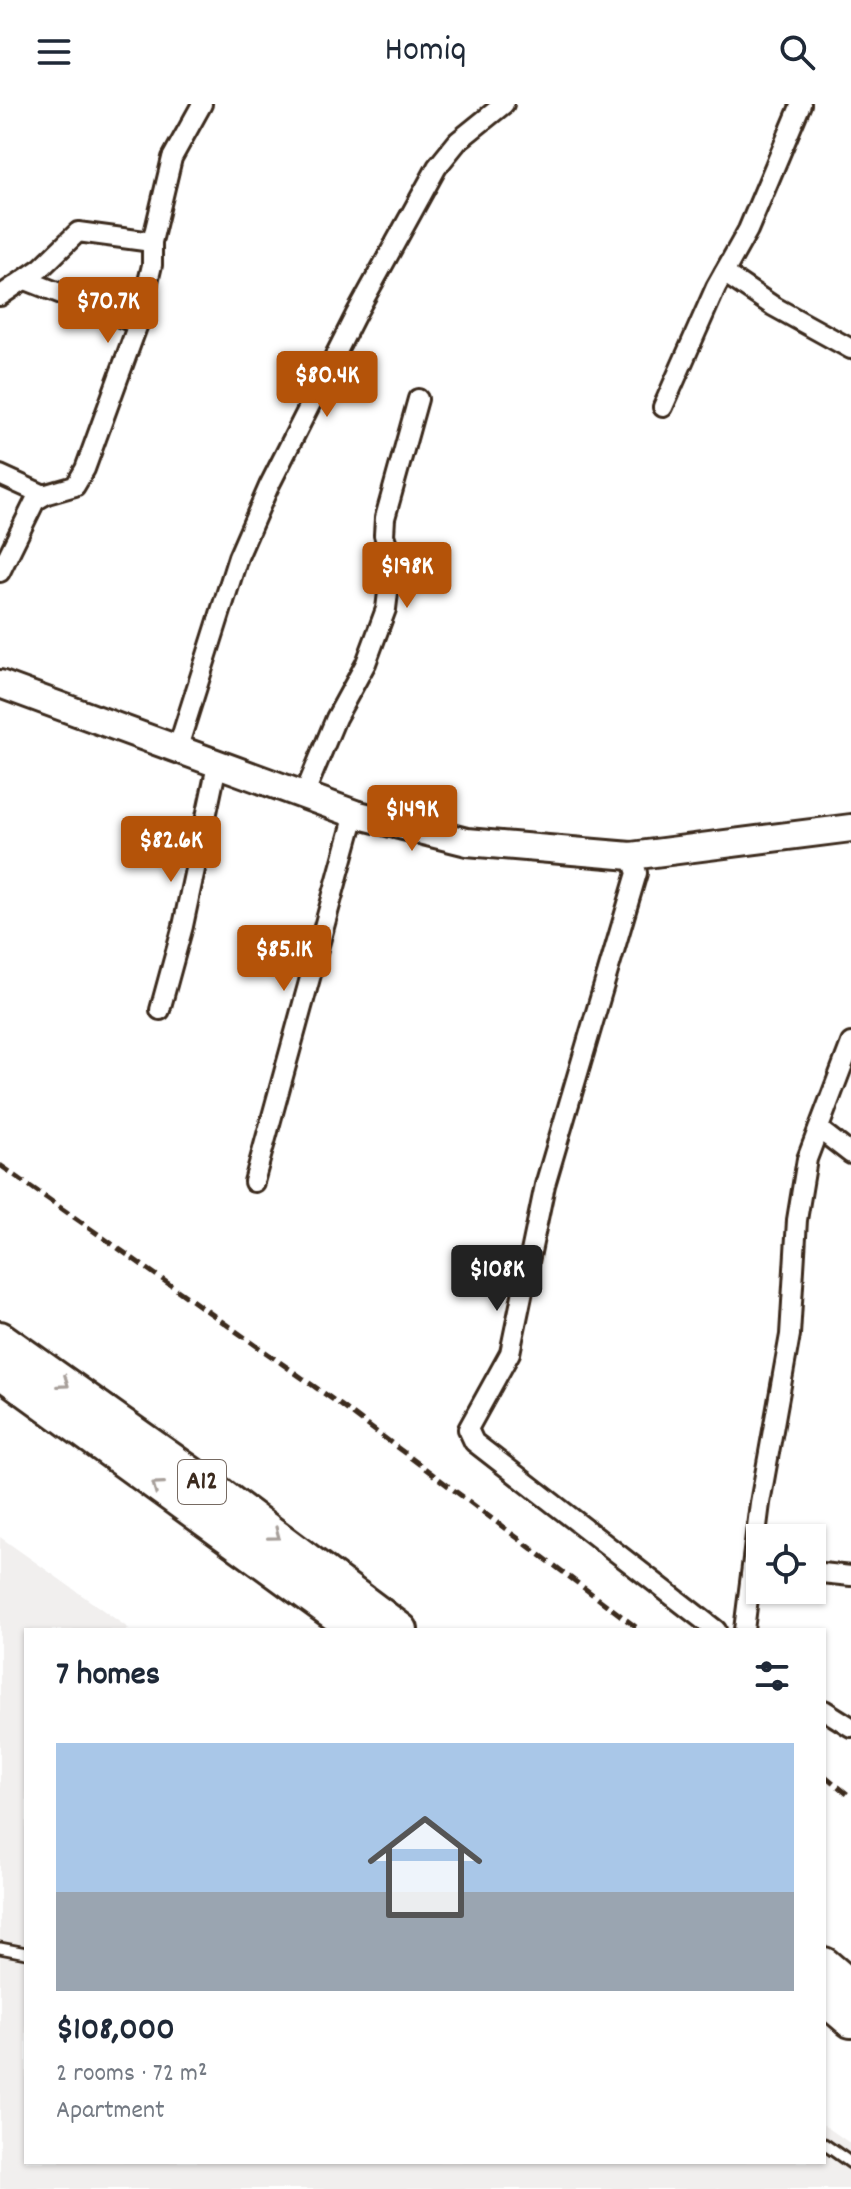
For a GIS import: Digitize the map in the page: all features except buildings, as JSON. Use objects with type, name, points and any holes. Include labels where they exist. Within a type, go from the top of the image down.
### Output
[{"type":"highway","name":"A12","points":[[0,1338],[206,1484],[398,1628]]},
{"type":"highway","name":"A12","points":[[0,1371],[354,1628]]},
{"type":"highway","points":[[826,1966],[851,1987]]},
{"type":"highway","points":[[826,2000],[851,2021]]},
{"type":"main road","points":[[0,684],[355,814],[467,842],[631,856],[851,828]]},
{"type":"street","points":[[0,572],[35,501],[44,495],[75,486],[85,469],[138,324],[152,265],[152,242],[172,158],[202,104]]},
{"type":"street","points":[[178,747],[238,557],[269,486],[349,328],[437,167],[458,141],[504,104]]},
{"type":"street","points":[[663,407],[724,273],[748,230],[801,104]]},
{"type":"street","points":[[0,296],[26,280],[78,232],[152,242]]},
{"type":"street","points":[[724,273],[773,306],[851,349]]},
{"type":"street","points":[[26,280],[138,324]]},
{"type":"street","points":[[304,795],[336,718],[366,663],[386,609],[392,559],[384,535],[385,518],[418,399]]},
{"type":"street","points":[[0,475],[44,495]]},
{"type":"street","points":[[160,1010],[183,926],[217,765]]},
{"type":"street","points":[[254,1182],[355,814]]},
{"type":"street","points":[[631,856],[637,873],[545,1185],[510,1353],[468,1429],[474,1442],[713,1628]]},
{"type":"street","points":[[762,1524],[790,1335],[797,1220],[807,1159],[851,1043]]},
{"type":"street","points":[[820,1130],[851,1154]]},
{"type":"street","points":[[826,1573],[851,1576]]},
{"type":"street","points":[[744,1628],[749,1604]]},
{"type":"street","points":[[826,1711],[851,1727]]},
{"type":"lane","points":[[0,1948],[24,1953]]},
{"type":"lane","points":[[826,2145],[851,2163]]},
{"type":"shaded area","points":[[0,1537],[128,1628],[24,1628],[24,2164],[826,2164],[826,2126],[851,2144],[851,2189],[0,2189]]},
{"type":"railway","points":[[0,1165],[342,1406],[637,1628]]},
{"type":"railway","points":[[826,1777],[851,1797]]}]
